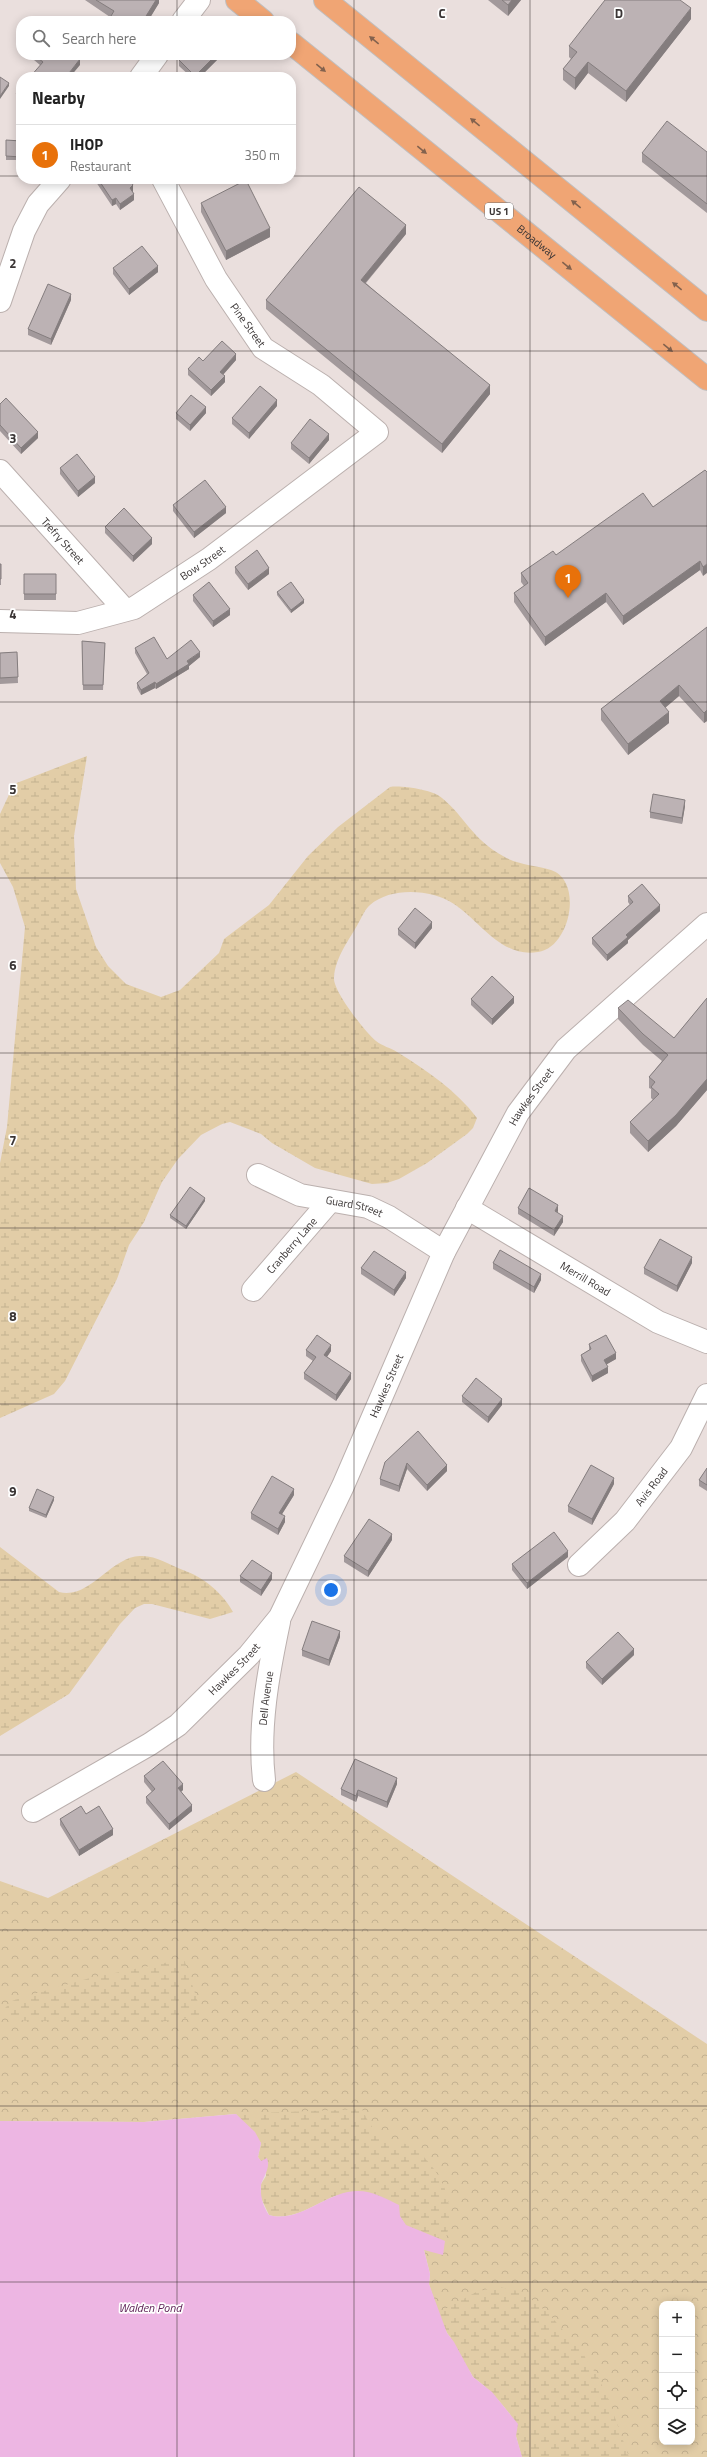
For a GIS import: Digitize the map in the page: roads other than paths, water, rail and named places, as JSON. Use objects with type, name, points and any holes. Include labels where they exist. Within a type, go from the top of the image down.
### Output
[{"type":"highway","points":[[238,0],[257,16]]},
{"type":"highway","points":[[325,0],[707,310]]},
{"type":"highway","name":"Broadway","points":[[296,47],[707,379]]},
{"type":"street","points":[[187,16],[199,0]]},
{"type":"street","points":[[145,72],[153,60]]},
{"type":"street","points":[[0,301],[24,231],[38,204],[56,184]]},
{"type":"street","name":"Pine Street","points":[[166,184],[216,279],[263,348],[321,385],[377,432]]},
{"type":"street","name":"Bow Street","points":[[0,621],[78,623],[134,608],[209,559],[377,432]]},
{"type":"street","name":"Trefry Street","points":[[0,471],[125,610]]},
{"type":"street","name":"Hawkes Street","points":[[33,1811],[150,1744],[178,1725],[249,1655],[280,1617],[343,1486],[444,1252],[518,1113],[566,1049],[707,924]]},
{"type":"street","name":"Guard Street","points":[[258,1175],[300,1195],[368,1207],[389,1217],[444,1252]]},
{"type":"street","name":"Cranberry Lane","points":[[254,1290],[330,1201]]},
{"type":"street","name":"Merrill Road","points":[[468,1208],[658,1322],[707,1342]]},
{"type":"street","name":"Avis Road","points":[[579,1565],[625,1521],[681,1448],[707,1395]]},
{"type":"street","name":"Dell Avenue","points":[[264,1780],[262,1741],[271,1658],[280,1617]]},
{"type":"water","name":"Walden Pond","points":[[236,2114],[255,2132],[261,2143],[258,2157],[261,2161],[267,2158],[268,2165],[261,2185],[261,2193],[262,2201],[269,2215],[280,2217],[291,2215],[346,2192],[363,2191],[369,2192],[399,2205],[400,2216],[406,2225],[445,2241],[443,2255],[424,2250],[430,2274],[429,2284],[447,2333],[454,2342],[473,2377],[492,2392],[518,2424],[516,2436],[522,2457],[0,2457],[0,2121],[144,2122]]},
{"type":"place","name":"IHOP","points":[[568,598]]}]
